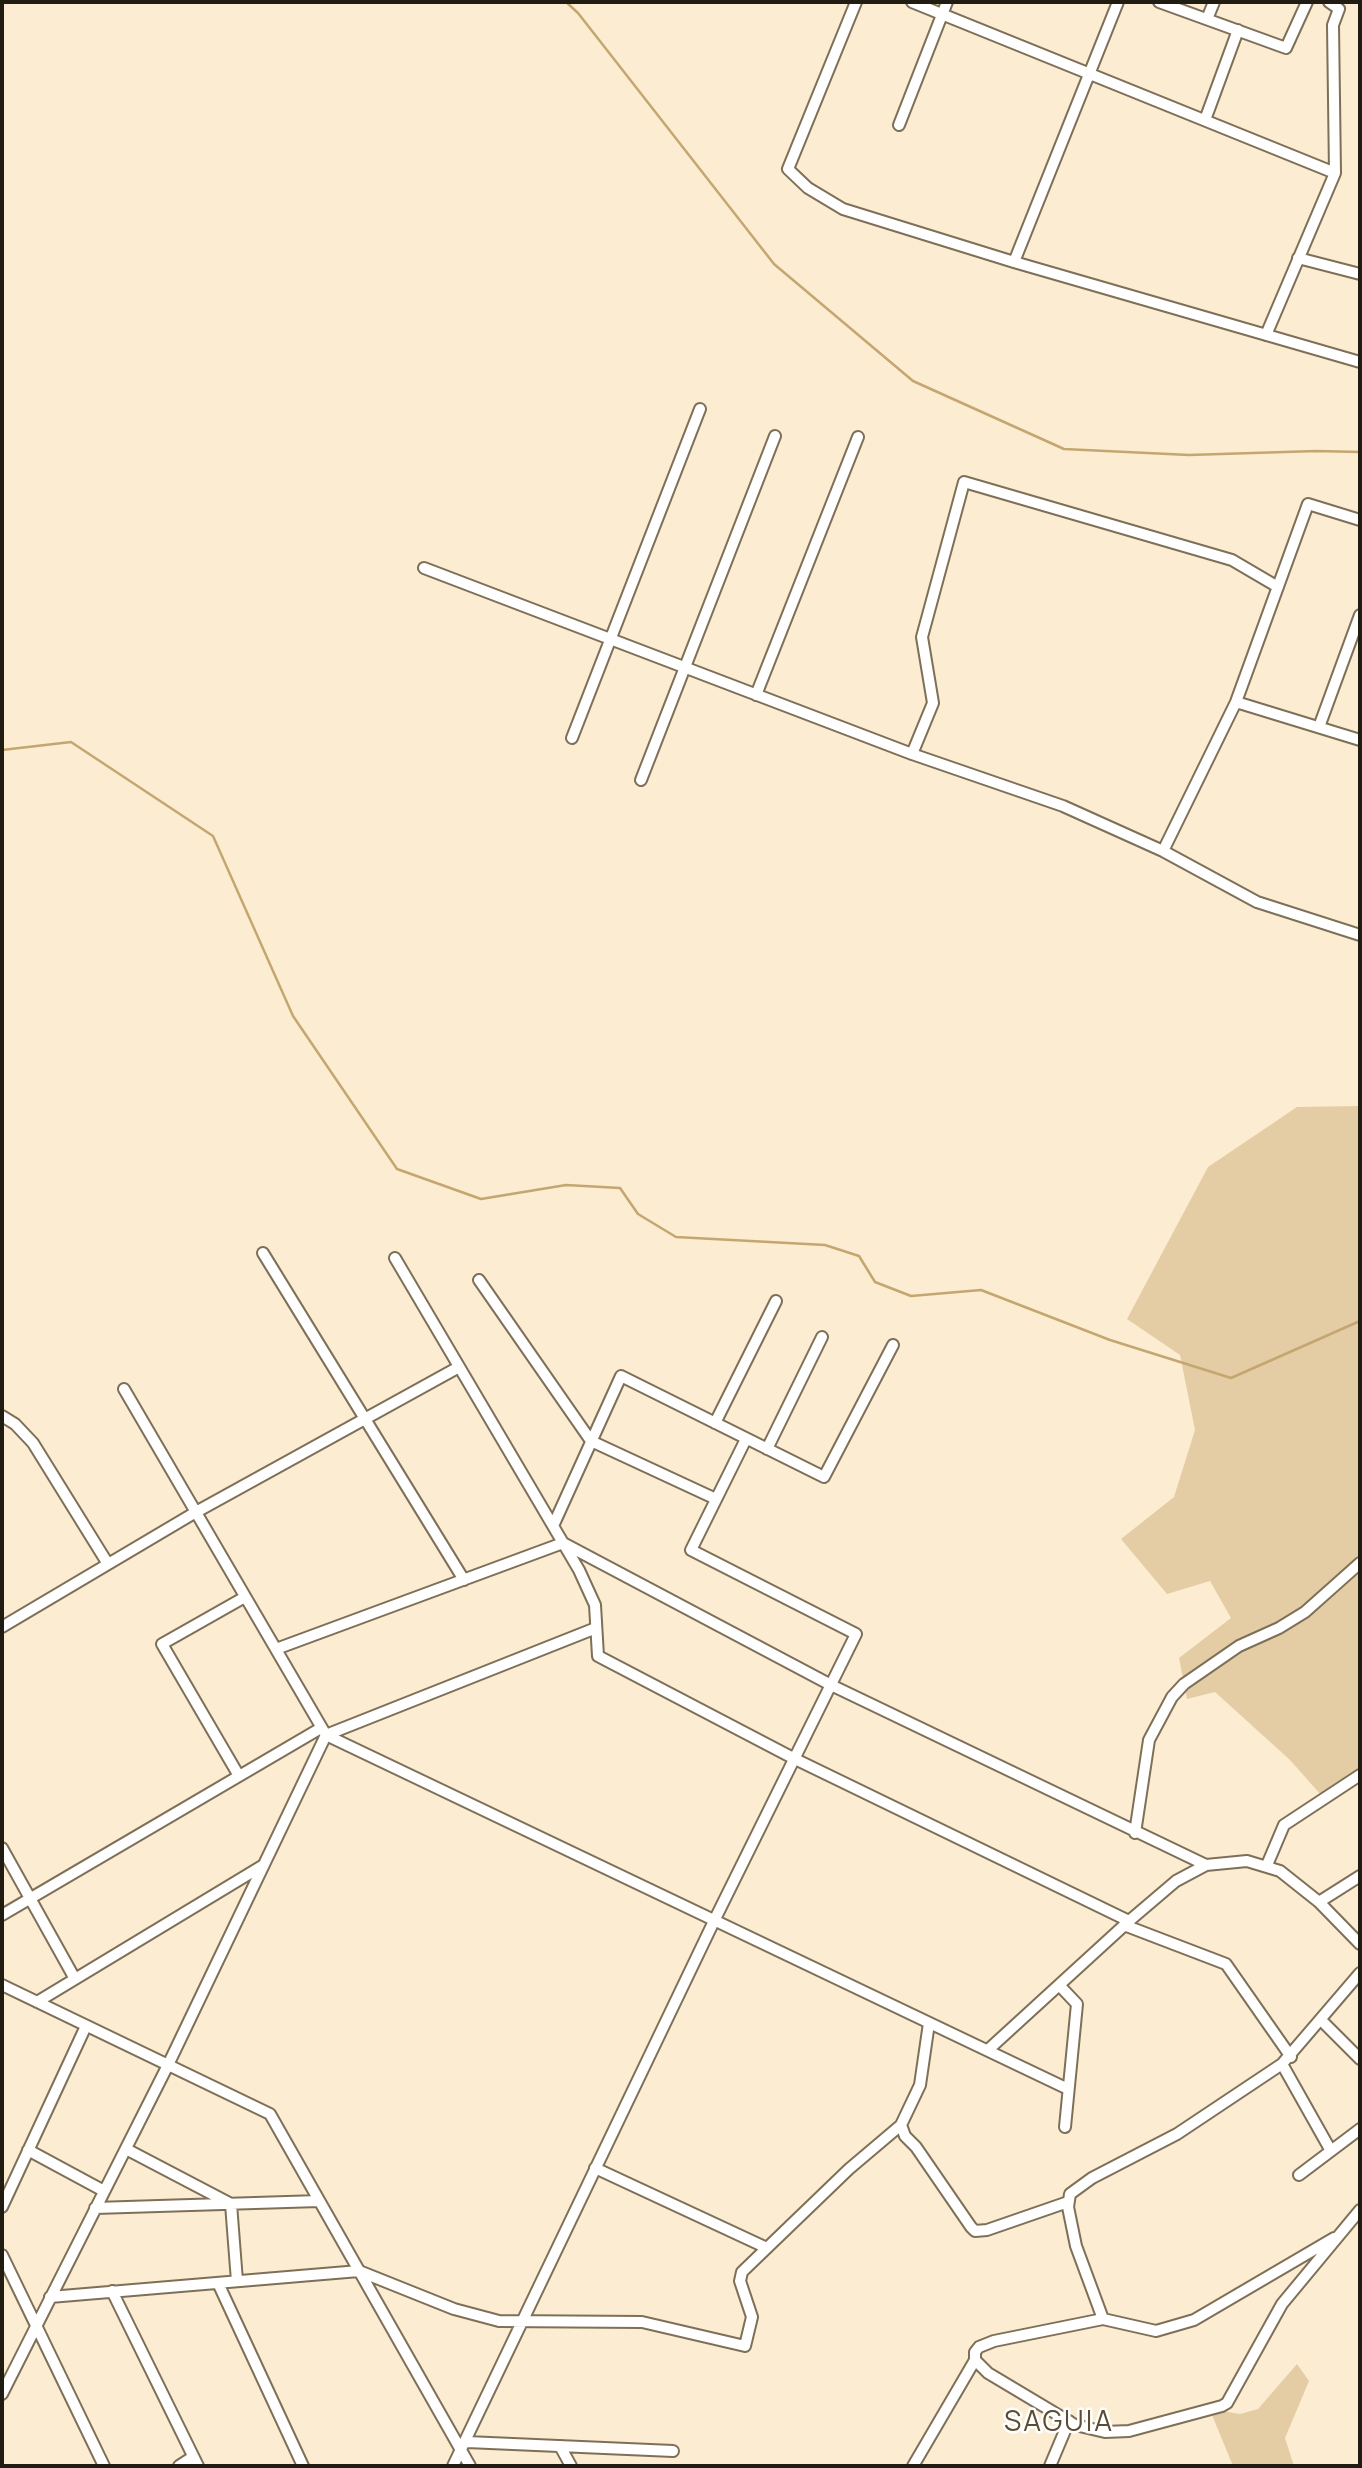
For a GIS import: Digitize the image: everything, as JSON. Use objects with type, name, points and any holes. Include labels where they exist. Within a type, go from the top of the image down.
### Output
[{"type":"street","points":[[856,2],[788,169],[808,188],[843,209],[1014,262],[1360,362]]},
{"type":"street","points":[[912,2],[1335,173]]},
{"type":"street","points":[[899,125],[947,2]]},
{"type":"street","points":[[1014,262],[1118,2]]},
{"type":"street","points":[[1159,2],[1286,48],[1307,2]]},
{"type":"street","points":[[1207,19],[1214,2]]},
{"type":"street","points":[[1266,335],[1335,173],[1333,25],[1338,4]]},
{"type":"street","points":[[1205,120],[1238,30]]},
{"type":"street","points":[[1298,258],[1360,274]]},
{"type":"street","points":[[572,738],[700,409]]},
{"type":"street","points":[[641,780],[775,436]]},
{"type":"street","points":[[756,695],[858,437]]},
{"type":"street","points":[[912,754],[933,704],[922,637],[964,482],[1232,560],[1278,587]]},
{"type":"street","points":[[1163,851],[1236,702],[1308,504],[1360,520]]},
{"type":"street","points":[[424,568],[912,754],[1063,806],[1163,851],[1257,902],[1360,935]]},
{"type":"street","points":[[1319,727],[1360,615]]},
{"type":"street","points":[[1236,702],[1360,740]]},
{"type":"street","points":[[263,1253],[464,1580]]},
{"type":"street","points":[[395,1258],[563,1543],[594,1605],[598,1656],[795,1759],[1126,1923],[1226,1964],[1287,2061],[1331,2151]]},
{"type":"street","points":[[479,1280],[591,1441],[716,1499]]},
{"type":"street","points":[[715,1423],[776,1301]]},
{"type":"street","points":[[767,1449],[822,1337]]},
{"type":"street","points":[[553,1526],[621,1376],[824,1478],[893,1345]]},
{"type":"street","points":[[2,1627],[196,1512],[459,1367]]},
{"type":"street","points":[[124,1389],[324,1731],[1068,2089]]},
{"type":"street","points":[[2,1416],[15,1424],[33,1443],[108,1563]]},
{"type":"street","points":[[453,2466],[594,2168],[856,1634],[691,1550],[746,1439]]},
{"type":"street","points":[[276,1649],[563,1543],[831,1685],[1206,1865]]},
{"type":"street","points":[[1135,1833],[1149,1740],[1172,1697],[1184,1684],[1239,1646],[1279,1628],[1305,1612],[1360,1563]]},
{"type":"street","points":[[239,1776],[162,1644],[245,1597]]},
{"type":"street","points":[[2,1915],[239,1776],[324,1731],[596,1628]]},
{"type":"street","points":[[2,2393],[168,2065],[264,1865],[324,1731]]},
{"type":"street","points":[[1267,1865],[1284,1825],[1360,1775]]},
{"type":"street","points":[[2,1848],[75,1979]]},
{"type":"street","points":[[989,2049],[1126,1923],[1176,1881],[1206,1865],[1247,1861],[1267,1865],[1300,1884],[1360,1944]]},
{"type":"street","points":[[37,2002],[264,1865]]},
{"type":"street","points":[[1319,1902],[1360,1876]]},
{"type":"street","points":[[1103,2319],[1076,2246],[1068,2203],[1070,2194],[1092,2178],[1177,2134],[1287,2061],[1360,1973]]},
{"type":"street","points":[[2,1985],[270,2114],[359,2271],[464,2447],[470,2466]]},
{"type":"street","points":[[1059,1985],[1077,2004],[1065,2127]]},
{"type":"street","points":[[1321,2020],[1360,2059]]},
{"type":"street","points":[[50,2297],[359,2271],[478,2316],[520,2323],[642,2322],[745,2346],[752,2317],[739,2277],[849,2169],[901,2125],[920,2085],[929,2023]]},
{"type":"street","points":[[2,2207],[86,2026]]},
{"type":"street","points":[[901,2125],[905,2136],[916,2147],[975,2231],[1068,2203]]},
{"type":"street","points":[[1299,2175],[1360,2129]]},
{"type":"street","points":[[125,2149],[231,2204]]},
{"type":"street","points":[[28,2150],[104,2191]]},
{"type":"street","points":[[594,2168],[767,2248]]},
{"type":"street","points":[[95,2208],[319,2201]]},
{"type":"street","points":[[231,2204],[237,2281]]},
{"type":"street","points":[[975,2360],[988,2373],[1069,2421],[1105,2432],[1129,2431],[1227,2403],[1282,2304],[1360,2210]]},
{"type":"street","points":[[912,2466],[975,2360],[975,2351],[979,2347],[994,2341],[1103,2319],[1156,2331],[1194,2320],[1343,2233]]},
{"type":"street","points":[[2,2255],[104,2466]]},
{"type":"street","points":[[218,2283],[303,2466]]},
{"type":"street","points":[[112,2291],[195,2461],[179,2466]]},
{"type":"street","points":[[1050,2466],[1069,2421]]},
{"type":"street","points":[[464,2447],[560,2446],[673,2451]]},
{"type":"street","points":[[560,2446],[571,2466]]},
{"type":"shaded area","points":[[1360,1106],[1360,1768],[1321,1795],[1290,1760],[1215,1692],[1187,1699],[1179,1658],[1231,1618],[1210,1581],[1167,1594],[1121,1539],[1174,1497],[1195,1430],[1180,1355],[1127,1319],[1208,1167],[1297,1107]]},
{"type":"shaded area","points":[[1297,2364],[1309,2381],[1285,2438],[1294,2466],[1233,2466],[1212,2415],[1217,2410],[1240,2414],[1258,2409]]},
{"type":"waterway","points":[[566,2],[578,13],[774,264],[913,381],[1064,449],[1189,455],[1360,452]]},
{"type":"waterway","points":[[2,750],[71,742],[213,836],[293,1016],[397,1169],[481,1199],[566,1185],[620,1188],[638,1214],[676,1237],[825,1245],[859,1256],[875,1282],[911,1296],[981,1290],[1110,1340],[1231,1378],[1360,1321]]},
{"type":"district","name":"SAGUIA","points":[[1059,2423]]}]
